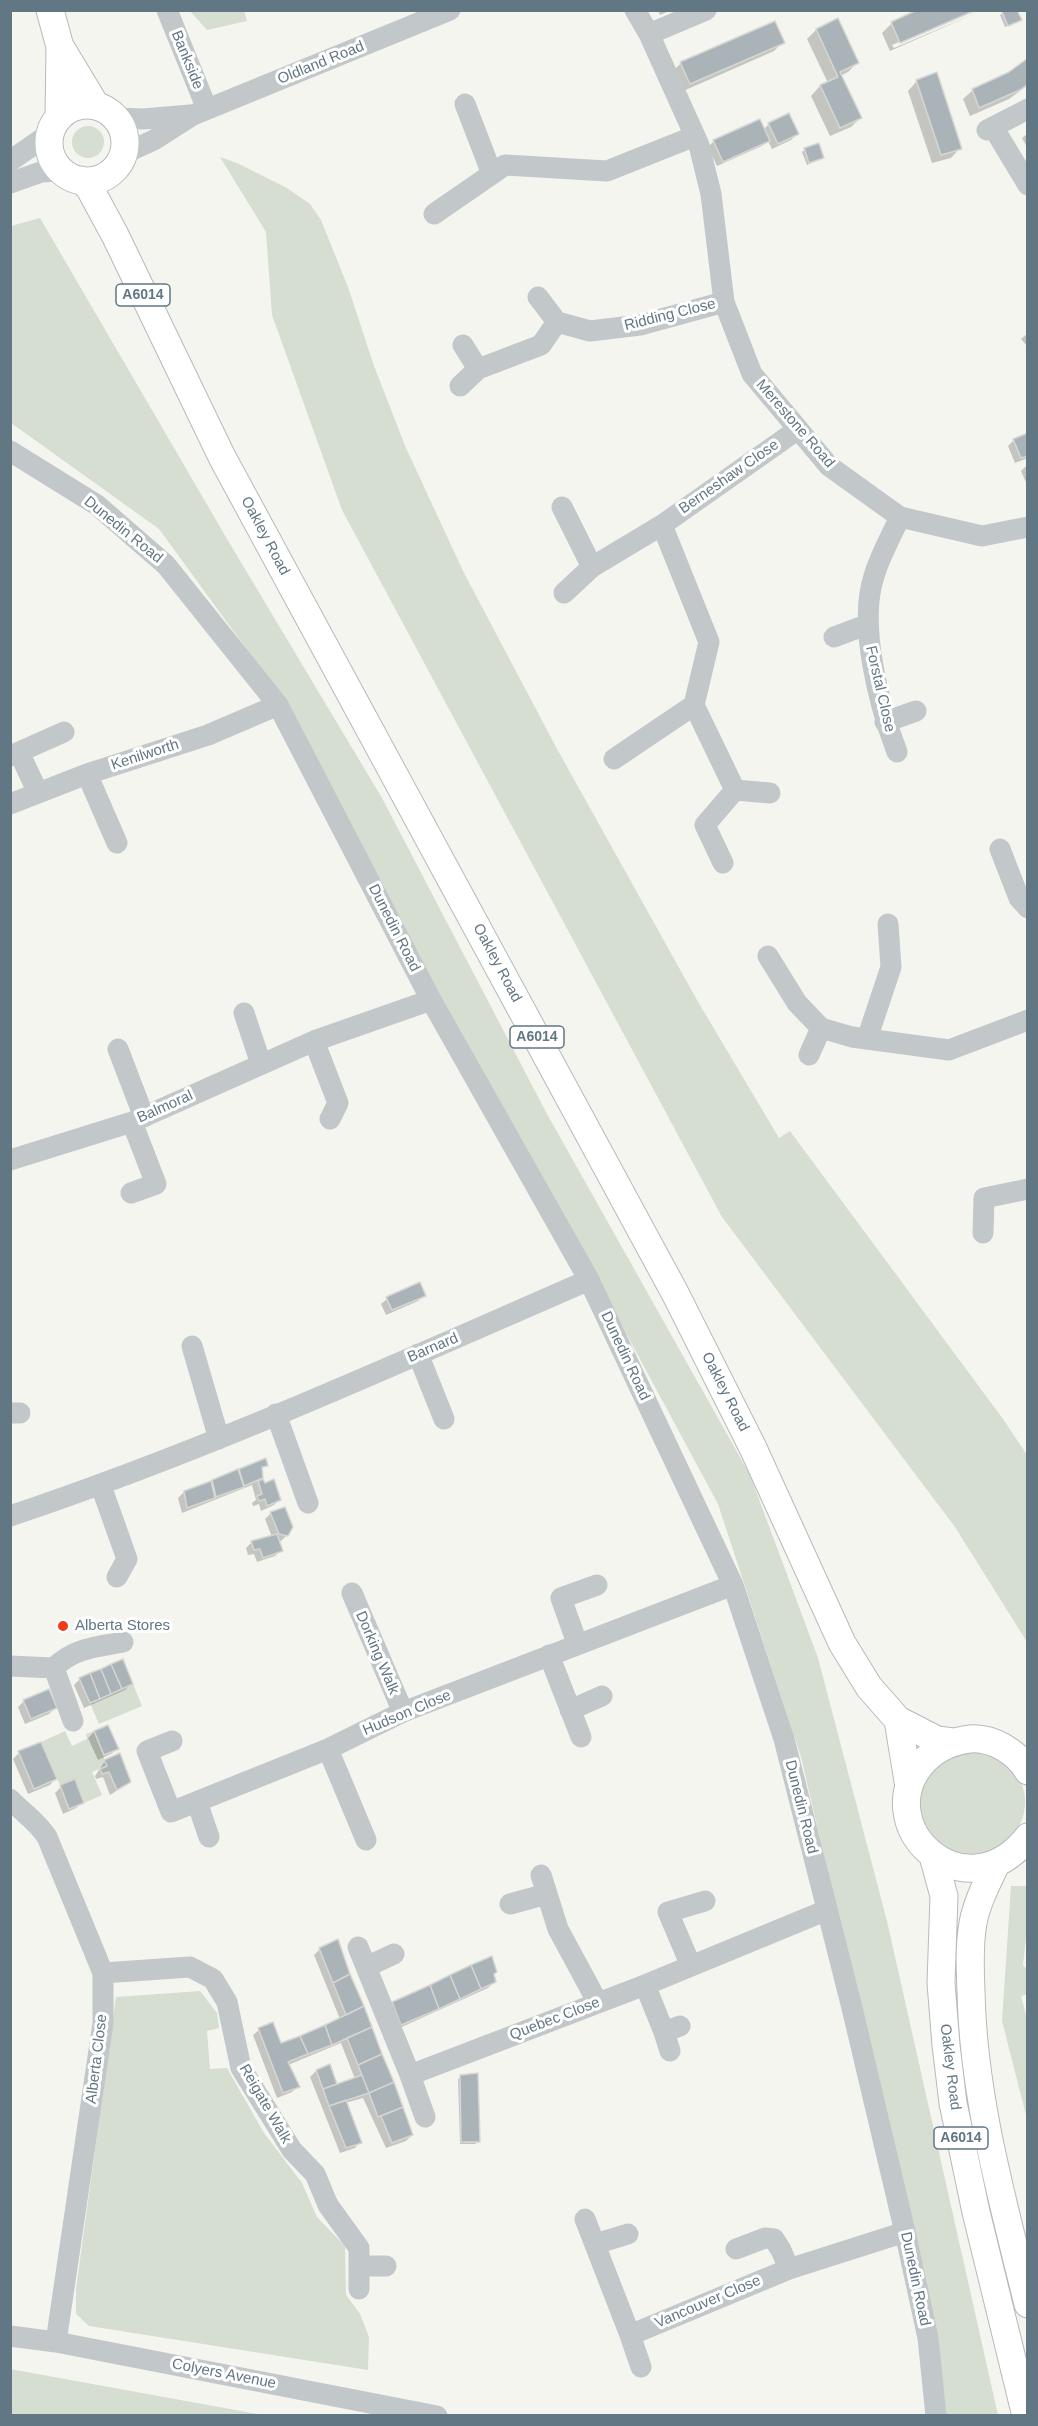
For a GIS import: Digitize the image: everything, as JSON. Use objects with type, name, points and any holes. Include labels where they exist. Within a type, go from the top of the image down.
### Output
[{"type":"main road","name":"Oakley Road","points":[[50,10],[60,47],[54,126],[49,148],[53,160],[88,188],[116,234],[222,457],[675,1293],[753,1448],[842,1643],[869,1687],[898,1720],[937,1740],[953,1742]]},
{"type":"main road","name":"Oakley Road","points":[[60,47],[106,112],[122,128],[124,141],[116,164],[116,234]]},
{"type":"main road","points":[[54,126],[72,107],[86,105],[106,112]]},
{"type":"main road","points":[[72,176],[94,180],[106,175],[116,164]]},
{"type":"main road","points":[[898,1720],[909,1787],[907,1806],[910,1825],[919,1842],[933,1856],[952,1866],[974,1869],[996,1864],[1014,1853],[1028,1837]]},
{"type":"main road","points":[[909,1787],[918,1767],[933,1751],[953,1742],[973,1739],[994,1742],[1012,1752],[1027,1769]]},
{"type":"main road","name":"Oakley Road","points":[[933,1856],[944,1896],[941,1983],[953,2103],[976,2212],[1026,2415]]},
{"type":"main road","name":"Oakley Road","points":[[996,1864],[978,1900],[972,1924],[971,2026],[985,2119],[1028,2304]]},
{"type":"street","name":"Bankside","points":[[167,10],[200,112]]},
{"type":"street","name":"Oldland Road","points":[[116,164],[134,149],[154,141],[200,112],[450,10]]},
{"type":"street","name":"Merestone Road","points":[[635,10],[649,34],[695,136],[711,194],[724,302],[752,374],[829,466],[900,517],[982,536],[1028,527]]},
{"type":"street","points":[[649,34],[706,10]]},
{"type":"street","points":[[465,104],[492,174]]},
{"type":"street","points":[[1028,109],[990,128],[1028,185]]},
{"type":"street","name":"Oldland Road","points":[[106,112],[143,119],[200,112]]},
{"type":"street","points":[[10,162],[54,126]]},
{"type":"street","points":[[434,214],[506,165],[607,171],[695,136]]},
{"type":"street","points":[[10,183],[41,172],[72,176]]},
{"type":"street","points":[[460,386],[478,369],[541,345],[557,322],[538,297]]},
{"type":"street","name":"Ridding Close","points":[[557,322],[590,331],[600,330],[640,325],[724,302]]},
{"type":"street","points":[[463,345],[478,369]]},
{"type":"street","name":"Berneshaw Close","points":[[564,593],[592,567],[662,525],[797,430]]},
{"type":"street","name":"Dunedin Road","points":[[10,451],[97,505],[166,565],[278,705],[431,1000],[589,1280],[733,1585],[784,1738],[827,1910],[905,2232],[928,2338],[936,2415]]},
{"type":"street","points":[[562,507],[592,567]]},
{"type":"street","name":"Forstal Close","points":[[897,752],[885,722],[866,625],[873,578],[900,517]]},
{"type":"street","points":[[662,525],[709,642],[694,705],[735,790]]},
{"type":"street","name":"Forstal Close","points":[[834,637],[866,625]]},
{"type":"street","name":"Kenilworth","points":[[10,804],[87,774],[208,735],[278,705]]},
{"type":"street","points":[[614,759],[694,705]]},
{"type":"street","points":[[885,722],[916,711]]},
{"type":"street","points":[[38,793],[15,754],[64,732]]},
{"type":"street","points":[[87,774],[117,843]]},
{"type":"street","points":[[735,790],[770,793]]},
{"type":"street","points":[[723,863],[705,825],[735,790]]},
{"type":"street","points":[[1000,849],[1019,898],[1028,908]]},
{"type":"street","points":[[867,1039],[891,967],[888,924]]},
{"type":"street","points":[[768,956],[797,1003],[821,1028],[867,1039],[949,1050],[1028,1020]]},
{"type":"street","name":"Balmoral","points":[[10,1160],[138,1119],[314,1041],[431,1000]]},
{"type":"street","points":[[244,1013],[261,1064]]},
{"type":"street","points":[[809,1055],[821,1028]]},
{"type":"street","points":[[314,1041],[338,1103],[330,1119]]},
{"type":"street","points":[[118,1049],[156,1184],[131,1193]]},
{"type":"street","points":[[982,1233],[984,1198],[1028,1189]]},
{"type":"street","name":"Barnard","points":[[10,1516],[100,1486],[219,1438],[589,1280]]},
{"type":"street","points":[[192,1346],[219,1438]]},
{"type":"street","points":[[418,1354],[444,1419]]},
{"type":"street","points":[[276,1414],[308,1503]]},
{"type":"street","points":[[100,1486],[126,1559],[117,1576]]},
{"type":"street","points":[[577,1643],[561,1598],[597,1585]]},
{"type":"street","name":"Hudson Close","points":[[172,1741],[147,1751],[171,1812],[328,1749],[403,1712],[577,1643],[733,1585]]},
{"type":"street","name":"Dorking Walk","points":[[352,1593],[403,1712]]},
{"type":"street","points":[[10,1666],[54,1668],[74,1652],[123,1642]]},
{"type":"street","points":[[549,1655],[581,1737]]},
{"type":"street","points":[[54,1668],[73,1721]]},
{"type":"street","points":[[570,1710],[602,1696]]},
{"type":"street","points":[[328,1749],[366,1840]]},
{"type":"street","name":"Alberta Close","points":[[10,1798],[42,1829],[47,1837],[103,1973],[103,2022],[56,2342]]},
{"type":"street","points":[[197,1802],[209,1837]]},
{"type":"street","points":[[510,1904],[544,1884],[558,1929],[598,2003]]},
{"type":"street","points":[[691,1966],[668,1912],[705,1901]]},
{"type":"street","name":"Quebec Close","points":[[410,2075],[645,1985],[827,1910]]},
{"type":"street","points":[[358,1947],[425,2117]]},
{"type":"street","points":[[366,1967],[394,1954]]},
{"type":"street","name":"Reigate Walk","points":[[103,1973],[190,1967],[213,1979],[227,2002],[241,2068],[292,2150],[315,2174],[328,2205],[359,2248],[359,2289]]},
{"type":"street","points":[[645,1985],[671,2037]]},
{"type":"street","points":[[585,2219],[641,2367]]},
{"type":"street","name":"Vancouver Close","points":[[630,2335],[789,2269],[905,2232]]},
{"type":"street","points":[[595,2244],[628,2234]]},
{"type":"street","points":[[736,2249],[765,2238],[774,2239],[782,2250],[789,2269]]},
{"type":"street","points":[[359,2266],[386,2266]]},
{"type":"street","name":"Colyers Avenue","points":[[10,2336],[56,2342],[437,2415]]},
{"type":"shaded area","points":[[190,11],[244,11],[247,21],[207,30]]},
{"type":"shaded area","points":[[88,126],[99,131],[104,142],[99,153],[88,158],[77,153],[72,142],[77,131]]},
{"type":"shaded area","points":[[220,157],[287,188],[310,204],[321,220],[348,287],[374,366],[406,448],[464,573],[556,747],[697,1000],[779,1138],[790,1131],[1003,1419],[1027,1455],[1027,1642],[955,1527],[722,1217],[342,510],[272,315],[266,232]]},
{"type":"shaded area","points":[[40,218],[230,544],[382,798],[547,1114],[750,1475],[818,1658],[887,1921],[998,2415],[944,2415],[879,2089],[801,1757],[718,1504],[556,1203],[418,957],[283,699],[159,529],[11,423],[11,226]]},
{"type":"shaded area","points":[[133,1684],[142,1706],[99,1724],[90,1703]]},
{"type":"shaded area","points":[[65,1731],[72,1746],[87,1739],[86,1734],[94,1731],[107,1766],[92,1772],[102,1795],[84,1803],[75,1780],[60,1785],[41,1742]]},
{"type":"shaded area","points":[[972,1749],[992,1753],[1010,1764],[1021,1782],[1025,1802],[1021,1822],[1010,1840],[992,1851],[972,1855],[952,1851],[934,1840],[923,1822],[919,1802],[923,1782],[934,1764],[952,1753]]},
{"type":"shaded area","points":[[1011,1886],[1027,1886],[1023,1965],[1027,1969],[1028,1994],[1021,1996],[1027,2019],[1027,2119],[1002,2021]]},
{"type":"shaded area","points":[[200,1991],[217,2013],[219,2028],[207,2031],[210,2069],[227,2068],[264,2133],[302,2183],[317,2217],[345,2246],[346,2295],[360,2314],[369,2337],[368,2370],[89,2326],[76,2314],[76,2289],[116,1997]]},
{"type":"shaded area","points":[[10,2369],[263,2415],[11,2415]]},
{"type":"building","points":[[917,10],[976,10],[900,43],[891,22]]},
{"type":"building","points":[[1017,10],[1022,20],[1008,26],[1002,12]]},
{"type":"building","points":[[838,18],[859,63],[840,72],[862,118],[840,128],[820,85],[838,77],[816,29]]},
{"type":"building","points":[[775,21],[785,43],[690,84],[680,62]]},
{"type":"building","points":[[1028,58],[1028,84],[1020,90],[979,108],[972,89],[1009,72]]},
{"type":"building","points":[[937,72],[962,149],[941,155],[916,80]]},
{"type":"building","points":[[789,113],[799,134],[778,144],[768,123]]},
{"type":"building","points":[[760,119],[770,141],[723,162],[713,140]]},
{"type":"building","points":[[819,143],[824,158],[809,163],[804,148]]},
{"type":"building","points":[[1028,433],[1028,456],[1021,458],[1013,439]]},
{"type":"building","points":[[420,1282],[426,1296],[392,1310],[386,1297]]},
{"type":"building","points":[[266,1458],[268,1466],[262,1467],[263,1478],[244,1486],[239,1469]]},
{"type":"building","points":[[238,1469],[244,1487],[216,1497],[212,1480]]},
{"type":"building","points":[[263,1479],[265,1483],[274,1479],[281,1500],[267,1506],[265,1499],[259,1501],[257,1496],[262,1494],[258,1481]]},
{"type":"building","points":[[211,1481],[215,1498],[187,1508],[184,1491]]},
{"type":"building","points":[[285,1507],[293,1527],[288,1536],[279,1534],[270,1512]]},
{"type":"building","points":[[277,1534],[283,1551],[263,1558],[260,1549],[254,1550],[251,1541]]},
{"type":"building","points":[[123,1659],[133,1684],[122,1689],[111,1664]]},
{"type":"building","points":[[111,1664],[122,1689],[111,1694],[101,1669]]},
{"type":"building","points":[[101,1669],[111,1694],[100,1699],[90,1673]]},
{"type":"building","points":[[90,1673],[100,1699],[90,1703],[79,1678]]},
{"type":"building","points":[[49,1689],[57,1708],[31,1719],[23,1700]]},
{"type":"building","points":[[108,1725],[119,1749],[104,1755],[94,1731]]},
{"type":"building","points":[[41,1742],[57,1779],[34,1789],[18,1751]]},
{"type":"building","points":[[120,1753],[131,1782],[117,1790],[109,1772],[102,1774],[100,1769],[107,1766],[104,1760]]},
{"type":"building","points":[[75,1779],[84,1803],[69,1809],[60,1785]]},
{"type":"building","points":[[338,1939],[350,1974],[333,1983],[319,1948]]},
{"type":"building","points":[[492,1956],[497,1972],[494,1974],[496,1982],[481,1989],[471,1965]]},
{"type":"building","points":[[471,1965],[481,1989],[460,1999],[450,1975]]},
{"type":"building","points":[[350,1974],[364,2006],[346,2015],[333,1983]]},
{"type":"building","points":[[450,1975],[460,1999],[439,2009],[430,1985]]},
{"type":"building","points":[[430,1985],[439,2009],[401,2025],[392,2002]]},
{"type":"building","points":[[364,2006],[372,2027],[332,2045],[325,2025]]},
{"type":"building","points":[[273,2022],[281,2043],[300,2036],[308,2054],[288,2062],[300,2087],[283,2093],[258,2028]]},
{"type":"building","points":[[325,2025],[332,2045],[308,2054],[300,2036]]},
{"type":"building","points":[[372,2027],[382,2054],[358,2065],[347,2038]]},
{"type":"building","points":[[382,2054],[394,2082],[369,2093],[358,2065]]},
{"type":"building","points":[[330,2064],[337,2084],[323,2089],[316,2070]]},
{"type":"building","points":[[478,2073],[480,2142],[461,2142],[460,2075]]},
{"type":"building","points":[[362,2075],[369,2093],[329,2106],[323,2089]]},
{"type":"building","points":[[394,2082],[403,2107],[378,2117],[369,2093]]},
{"type":"building","points":[[346,2100],[362,2143],[346,2148],[329,2106]]},
{"type":"building","points":[[403,2107],[413,2135],[392,2143],[381,2116]]},
{"type":"place","name":"Alberta Stores","points":[[63,1626]]}]
